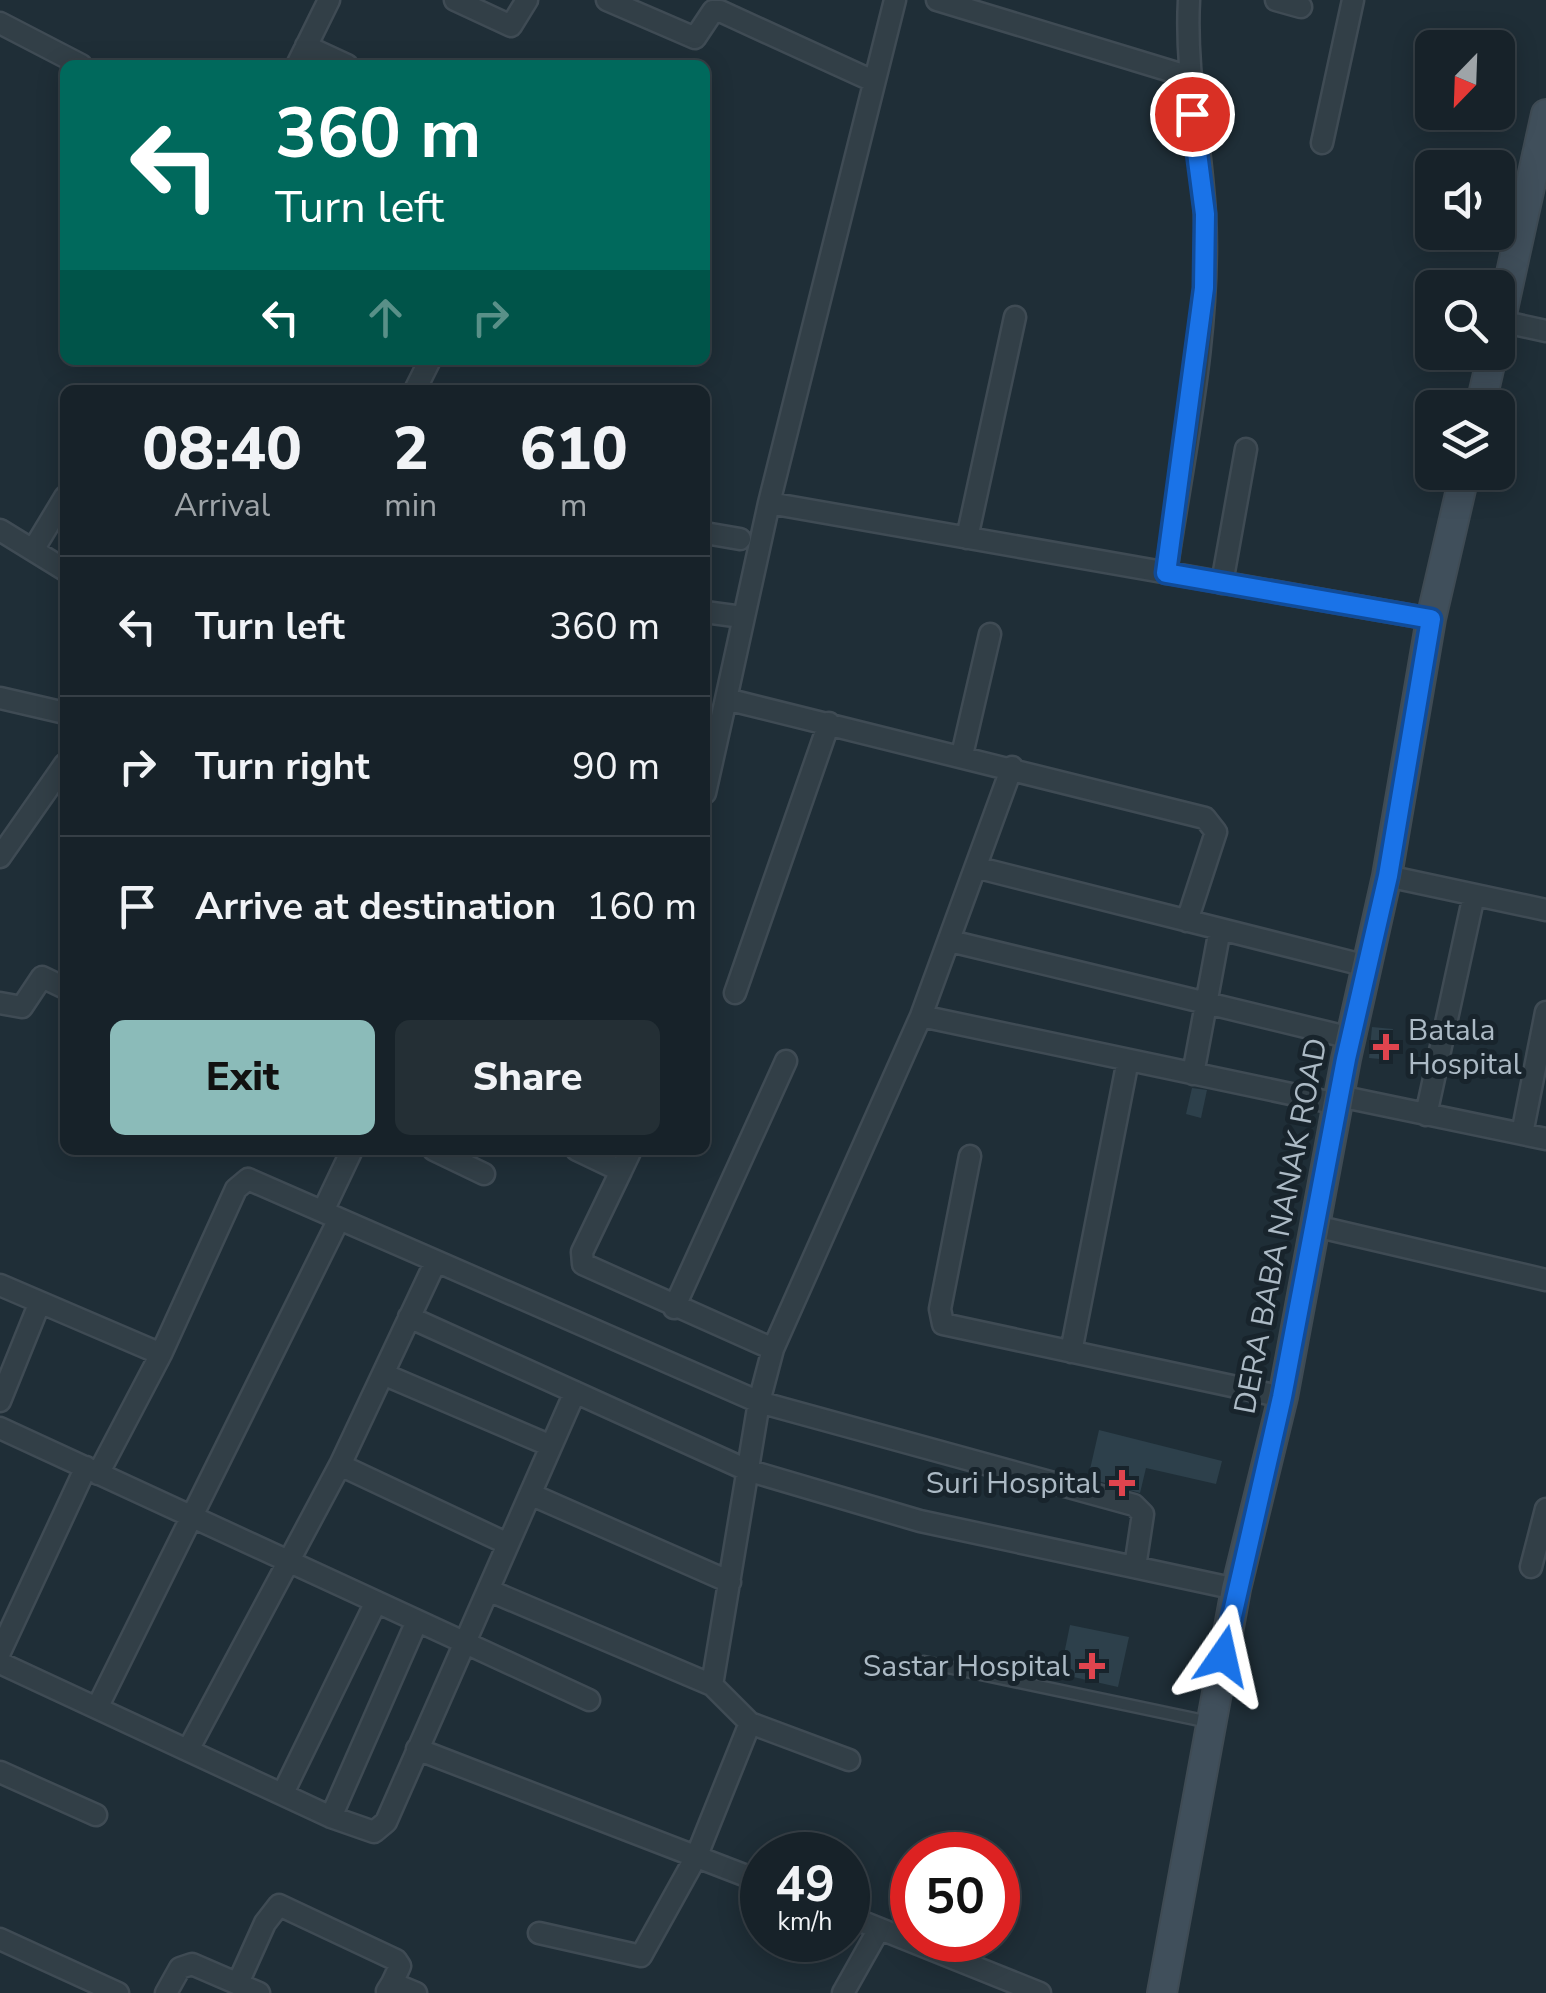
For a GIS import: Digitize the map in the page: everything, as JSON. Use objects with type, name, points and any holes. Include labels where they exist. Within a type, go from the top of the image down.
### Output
[{"type":"main road","points":[[1512,270],[1546,114]]},
{"type":"main road","name":"DERA BABA NANAK ROAD","points":[[1162,1993],[1236,1589],[1282,1397],[1351,1038],[1388,876],[1431,619],[1462,490]]},
{"type":"street","points":[[302,56],[329,0]]},
{"type":"street","points":[[455,0],[511,26],[527,0]]},
{"type":"street","points":[[607,0],[695,38],[710,15],[720,11],[874,81]]},
{"type":"street","points":[[710,770],[769,503],[895,0]]},
{"type":"street","points":[[937,0],[1190,76]]},
{"type":"street","points":[[1166,573],[1204,288],[1205,214],[1190,76],[1188,0]]},
{"type":"street","points":[[1276,0],[1302,7]]},
{"type":"street","points":[[1322,142],[1353,0]]},
{"type":"street","points":[[0,23],[71,60]]},
{"type":"street","points":[[967,538],[1016,317]]},
{"type":"street","points":[[1515,328],[1546,331]]},
{"type":"street","points":[[1222,583],[1246,449]]},
{"type":"street","points":[[769,503],[1431,619]]},
{"type":"street","points":[[33,550],[60,505]]},
{"type":"street","points":[[0,530],[60,567]]},
{"type":"street","points":[[710,534],[740,539]]},
{"type":"street","points":[[710,613],[742,617]]},
{"type":"street","points":[[962,754],[990,634]]},
{"type":"street","points":[[0,698],[60,713]]},
{"type":"street","points":[[726,699],[962,754],[1213,823],[1216,832],[1187,921]]},
{"type":"street","points":[[735,993],[829,723]]},
{"type":"street","points":[[712,1685],[759,1402],[773,1349],[920,1016],[978,868],[1012,767]]},
{"type":"street","points":[[0,856],[60,771]]},
{"type":"street","points":[[978,868],[1367,966]]},
{"type":"street","points":[[1388,876],[1546,910]]},
{"type":"street","points":[[1426,1114],[1474,894]]},
{"type":"street","points":[[1193,1074],[1220,930]]},
{"type":"street","points":[[950,941],[1351,1038]]},
{"type":"street","points":[[0,1003],[22,1006],[42,977],[60,986]]},
{"type":"street","points":[[1522,1134],[1546,1012]]},
{"type":"street","points":[[920,1016],[1193,1074],[1546,1139]]},
{"type":"street","points":[[1071,1352],[1128,1060]]},
{"type":"street","points":[[674,1308],[786,1061]]},
{"type":"street","points":[[97,1708],[331,1215],[350,1155]]},
{"type":"street","points":[[444,1155],[484,1174]]},
{"type":"street","points":[[587,1155],[621,1172]]},
{"type":"street","points":[[629,1155],[580,1258],[588,1267],[674,1308],[773,1349]]},
{"type":"street","points":[[970,1156],[940,1309],[943,1324],[1282,1397]]},
{"type":"street","points":[[0,1652],[92,1470],[162,1354],[242,1181],[258,1180],[435,1263],[759,1402],[1134,1505],[1144,1514],[1134,1567]]},
{"type":"street","points":[[1315,1226],[1546,1280]]},
{"type":"street","points":[[188,1750],[340,1465],[435,1263]]},
{"type":"street","points":[[0,1285],[162,1354]]},
{"type":"street","points":[[0,1401],[40,1302]]},
{"type":"street","points":[[410,1317],[747,1470],[920,1521],[1236,1589]]},
{"type":"street","points":[[383,1374],[551,1446]]},
{"type":"street","points":[[0,1664],[330,1817],[368,1832],[380,1827],[466,1643],[575,1392]]},
{"type":"street","points":[[0,1428],[589,1700]]},
{"type":"street","points":[[340,1465],[508,1544]]},
{"type":"street","points":[[530,1494],[730,1582]]},
{"type":"street","points":[[1531,1567],[1546,1509]]},
{"type":"street","points":[[488,1590],[712,1685],[750,1724],[849,1760]]},
{"type":"street","points":[[283,1793],[376,1602]]},
{"type":"street","points":[[330,1817],[417,1621]]},
{"type":"street","points":[[538,1933],[641,1956],[696,1855],[750,1724]]},
{"type":"street","points":[[417,1749],[740,1873]]},
{"type":"street","points":[[0,1772],[96,1815]]},
{"type":"street","points":[[238,1984],[264,1923],[279,1905],[396,1960],[400,1966],[389,1988],[416,1993]]},
{"type":"street","points":[[870,1924],[1040,1993]]},
{"type":"street","points":[[843,1993],[880,1928]]},
{"type":"street","points":[[0,1939],[118,1993]]},
{"type":"street","points":[[166,1993],[187,1964],[259,1993]]},
{"type":"lane","points":[[924,1662],[1210,1722]]},
{"type":"building","points":[[1372,1027],[1393,1029],[1391,1060],[1369,1058]]},
{"type":"building","points":[[1192,1088],[1207,1090],[1201,1118],[1186,1114]]},
{"type":"building","points":[[1099,1430],[1222,1461],[1216,1484],[1146,1468],[1140,1493],[1088,1478]]},
{"type":"building","points":[[1070,1625],[1129,1637],[1118,1687],[1060,1674]]},
{"type":"place","name":"Batala Hospital","points":[[1386,1047]]},
{"type":"place","name":"Suri Hospital","points":[[1122,1483]]},
{"type":"place","name":"Sastar Hospital","points":[[1092,1666]]},
{"type":"route","points":[[1192,114],[1205,214],[1204,288],[1166,573],[1431,619],[1388,876],[1346,1059],[1282,1397],[1223,1656]]}]
